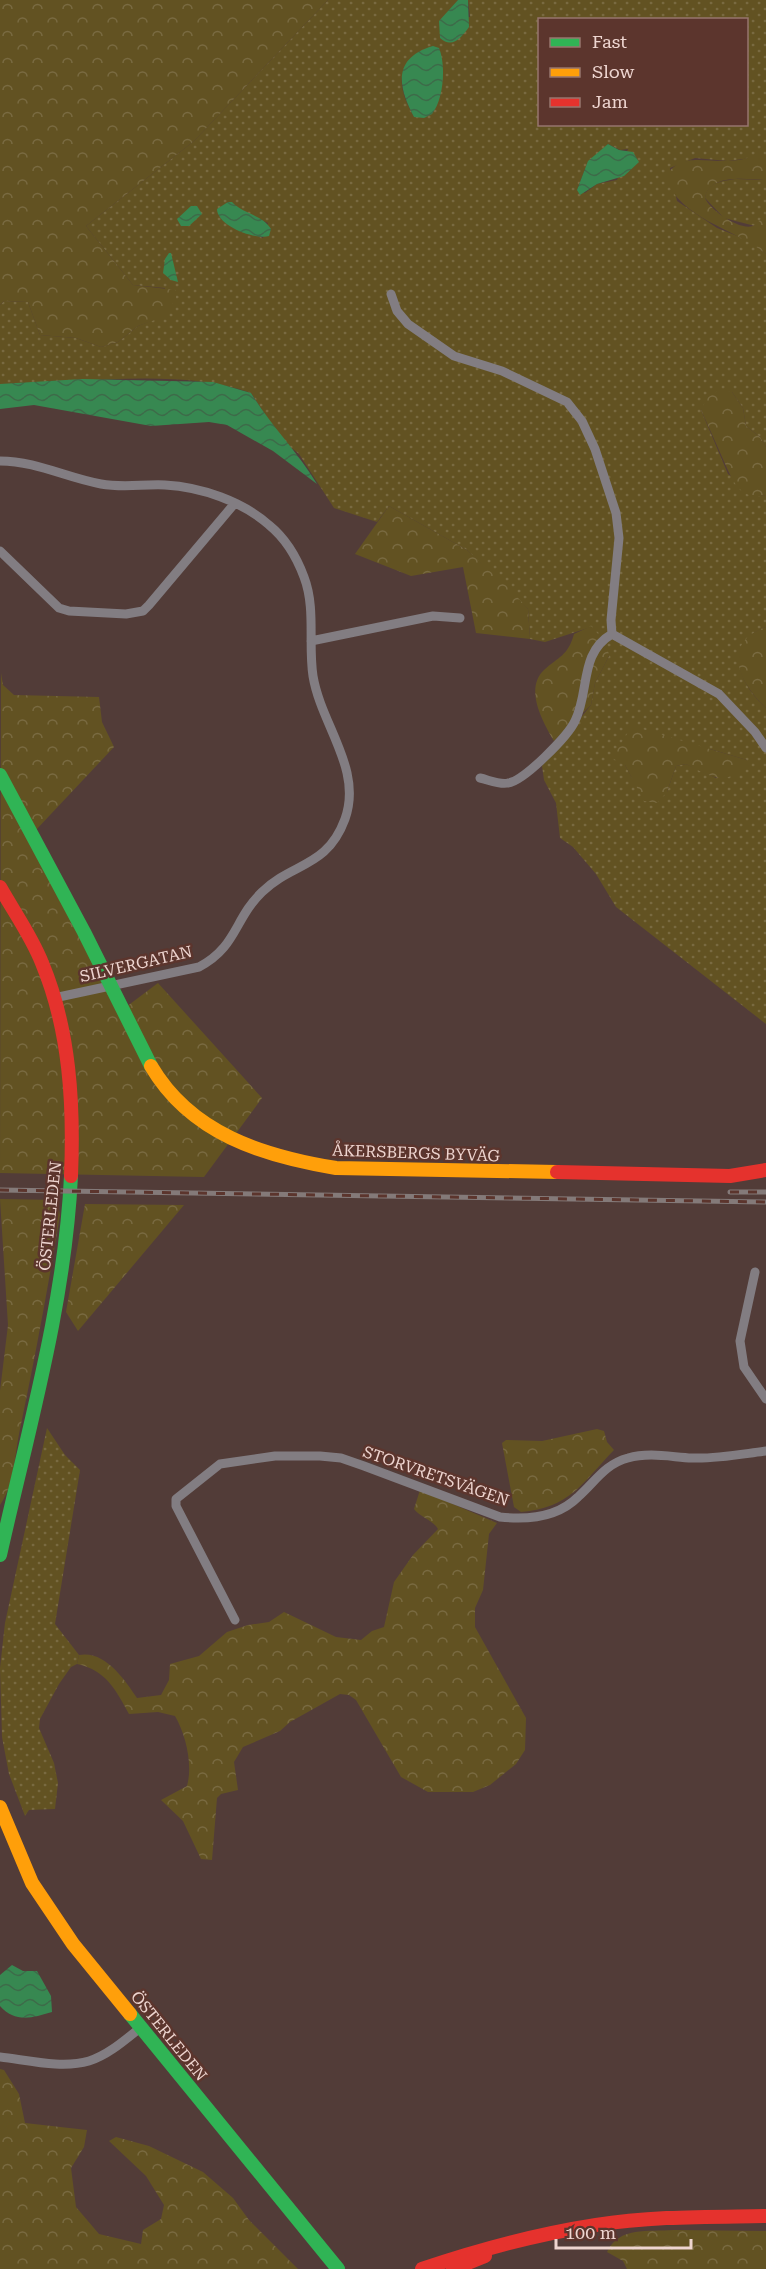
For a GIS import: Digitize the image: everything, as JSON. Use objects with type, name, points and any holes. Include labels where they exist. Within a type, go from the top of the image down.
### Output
[{"type":"street","points":[[392,294],[398,311],[408,324],[454,356],[502,371],[567,402],[582,420],[596,449],[616,513],[619,538],[612,634]]},
{"type":"street","name":"SILVERGATAN","points":[[0,462],[36,465],[81,480],[107,485],[166,485],[188,488],[235,503],[270,525],[290,548],[309,593],[311,662],[317,696],[346,766],[349,779],[348,810],[336,837],[318,859],[280,878],[263,891],[241,920],[225,949],[214,959],[199,967],[54,998]]},
{"type":"street","points":[[0,551],[50,602],[59,608],[136,614],[149,605],[235,503]]},
{"type":"street","points":[[311,641],[433,616],[460,618]]},
{"type":"street","points":[[612,634],[719,694],[755,732],[766,748]]},
{"type":"street","points":[[480,778],[506,784],[521,779],[569,731],[579,708],[591,654],[601,640],[612,634]]},
{"type":"street","name":"ÅKERSBERGS BYVÄG","points":[[0,775],[112,986],[148,1061],[165,1088],[190,1114],[221,1134],[318,1166],[358,1169],[730,1176],[766,1170]]},
{"type":"street","name":"ÖSTERLEDEN","points":[[0,887],[38,955],[54,998],[68,1063],[72,1102],[73,1178],[70,1213],[53,1318],[3,1523],[0,1555]]},
{"type":"street","points":[[755,1272],[740,1341],[744,1368],[766,1399]]},
{"type":"street","name":"STORVRETSVÄGEN","points":[[235,1620],[176,1506],[176,1499],[220,1464],[275,1456],[341,1458],[500,1517],[517,1519],[554,1512],[569,1505],[605,1469],[629,1457],[643,1455],[718,1457],[766,1451]]},
{"type":"street","name":"ÖSTERLEDEN","points":[[0,1807],[21,1862],[50,1913],[140,2028],[338,2269]]},
{"type":"street","points":[[0,2057],[62,2063],[88,2061],[115,2047],[140,2028]]},
{"type":"street","points":[[422,2269],[466,2254],[595,2225],[674,2217],[766,2216]]},
{"type":"street","points":[[453,2269],[523,2242]]},
{"type":"green space","points":[[0,0],[328,0],[194,141],[86,226],[133,285],[176,290],[176,299],[163,317],[138,326],[118,342],[101,347],[76,338],[40,335],[28,302],[4,301],[0,305]]},
{"type":"green space","points":[[328,0],[458,0],[448,14],[470,17],[468,0],[766,0],[766,156],[728,161],[695,158],[670,168],[677,201],[717,228],[750,241],[766,254],[766,447],[760,437],[746,426],[743,408],[732,392],[701,410],[728,474],[760,496],[766,495],[766,627],[752,634],[744,643],[739,664],[748,687],[766,708],[766,1024],[616,907],[596,874],[573,847],[560,838],[556,803],[544,780],[542,766],[591,705],[595,683],[609,656],[591,627],[545,642],[530,639],[528,609],[467,550],[389,506],[377,522],[334,508],[299,454],[282,440],[251,393],[223,385],[160,379],[0,384],[0,305],[4,301],[28,302],[40,335],[76,338],[101,347],[118,342],[138,326],[163,316],[165,288],[133,285],[86,226],[194,141]],"holes":[[[405,66],[414,117],[403,92],[402,79]],[[608,144],[620,150],[628,149],[617,180],[597,184],[585,193],[577,190],[585,169]],[[239,210],[268,223],[263,238],[237,229],[221,218]],[[710,749],[747,760],[716,778],[686,764],[676,766],[667,792],[632,778],[625,765]]]},
{"type":"green space","points":[[766,156],[766,180],[721,181],[708,190],[705,198],[720,214],[742,226],[755,225],[766,215],[766,254],[696,214],[673,193],[665,178],[671,170],[684,161],[732,161]]},
{"type":"green space","points":[[736,179],[766,180],[766,215],[755,226],[724,218],[705,198],[712,185]]},
{"type":"green space","points":[[720,389],[732,392],[743,408],[746,426],[760,437],[766,447],[766,495],[749,495],[737,486],[701,410],[707,398]]},
{"type":"green space","points":[[389,506],[467,550],[510,589],[528,609],[530,639],[476,633],[463,567],[411,576],[355,554]]},
{"type":"green space","points":[[591,626],[607,644],[609,656],[595,683],[591,705],[554,741],[537,706],[535,696],[538,678],[566,652],[574,634]]},
{"type":"green space","points":[[766,627],[766,708],[756,698],[742,676],[739,653],[743,643],[752,634]]},
{"type":"green space","points":[[1,673],[3,685],[14,695],[99,697],[102,722],[114,747],[35,831],[126,1007],[158,983],[262,1098],[204,1177],[0,1173]]},
{"type":"green space","points":[[632,726],[747,760],[734,775],[720,778],[686,764],[676,766],[667,792],[657,803],[644,801],[625,765],[612,758]]},
{"type":"green space","points":[[0,1199],[57,1200],[60,1215],[13,1468],[5,1497],[0,1505],[0,1391],[8,1325]]},
{"type":"green space","points":[[85,1204],[184,1205],[78,1331],[66,1312]]},
{"type":"green space","points":[[47,1428],[65,1455],[80,1470],[55,1624],[79,1655],[77,1664],[71,1667],[59,1684],[40,1719],[39,1728],[54,1763],[58,1783],[55,1809],[29,1810],[25,1816],[9,1774],[2,1737],[0,1668],[5,1623]]},
{"type":"green space","points":[[597,1429],[604,1431],[607,1442],[614,1450],[574,1492],[538,1510],[521,1512],[514,1507],[502,1443],[506,1440],[542,1441]]},
{"type":"green space","points":[[420,1490],[497,1523],[489,1534],[483,1590],[475,1608],[475,1627],[526,1718],[525,1750],[516,1764],[490,1785],[473,1792],[428,1792],[401,1777],[356,1700],[349,1695],[340,1694],[290,1722],[280,1731],[243,1747],[234,1762],[238,1790],[221,1794],[217,1798],[212,1860],[201,1859],[183,1821],[161,1800],[187,1786],[189,1778],[187,1750],[175,1716],[158,1712],[129,1714],[103,1676],[77,1664],[79,1655],[97,1657],[106,1662],[127,1683],[137,1698],[161,1695],[169,1680],[170,1664],[199,1656],[227,1632],[248,1625],[269,1622],[284,1612],[336,1637],[361,1640],[372,1631],[384,1627],[394,1582],[413,1555],[438,1529],[414,1509]]},
{"type":"green space","points":[[0,2069],[4,2070],[19,2094],[25,2123],[87,2130],[84,2147],[71,2168],[76,2207],[99,2234],[141,2244],[143,2230],[161,2219],[164,2205],[146,2176],[109,2141],[116,2137],[149,2146],[203,2172],[233,2198],[249,2220],[298,2269],[0,2269]]},
{"type":"green space","points":[[674,2230],[766,2231],[766,2269],[627,2269],[623,2261],[607,2252],[612,2244],[627,2234]]},
{"type":"water","points":[[458,0],[468,0],[469,27],[456,41],[444,41],[440,38],[439,21]]},
{"type":"water","points":[[433,46],[439,48],[443,63],[443,82],[439,100],[432,114],[424,118],[414,117],[404,95],[402,75],[410,58]]},
{"type":"water","points":[[608,144],[619,150],[633,152],[639,162],[624,176],[597,184],[580,195],[577,190],[588,161]]},
{"type":"water","points":[[232,202],[267,224],[271,229],[269,236],[246,234],[223,221],[217,209]]},
{"type":"water","points":[[191,206],[197,206],[202,214],[189,226],[181,226],[177,219]]},
{"type":"water","points":[[171,253],[178,282],[171,280],[163,273],[165,259]]},
{"type":"water","points":[[82,379],[213,382],[251,393],[317,484],[273,451],[227,425],[209,422],[151,426],[34,405],[0,409],[0,384]]},
{"type":"water","points":[[12,1965],[23,1971],[37,1971],[51,1996],[52,2012],[24,2018],[12,2015],[0,2006],[0,1975]]},
{"type":"railway","points":[[0,1190],[766,1202]]},
{"type":"railway","points":[[730,1192],[766,1192]]},
{"type":"traffic: fast","points":[[0,775],[84,932],[151,1066]]},
{"type":"traffic: fast","points":[[0,1555],[53,1319],[61,1272],[71,1176]]},
{"type":"traffic: fast","points":[[130,2014],[338,2269]]},
{"type":"traffic: slow","points":[[151,1066],[167,1089],[187,1109],[208,1125],[231,1138],[282,1157],[336,1168],[557,1172]]},
{"type":"traffic: slow","points":[[0,1807],[32,1883],[73,1944],[130,2014]]},
{"type":"traffic: jam","points":[[0,887],[38,953],[59,1015],[71,1095],[71,1176]]},
{"type":"traffic: jam","points":[[557,1172],[730,1176],[766,1170]]},
{"type":"traffic: jam","points":[[422,2269],[508,2243],[596,2225],[659,2218],[766,2216]]},
{"type":"traffic: jam","points":[[453,2269],[485,2256]]}]
